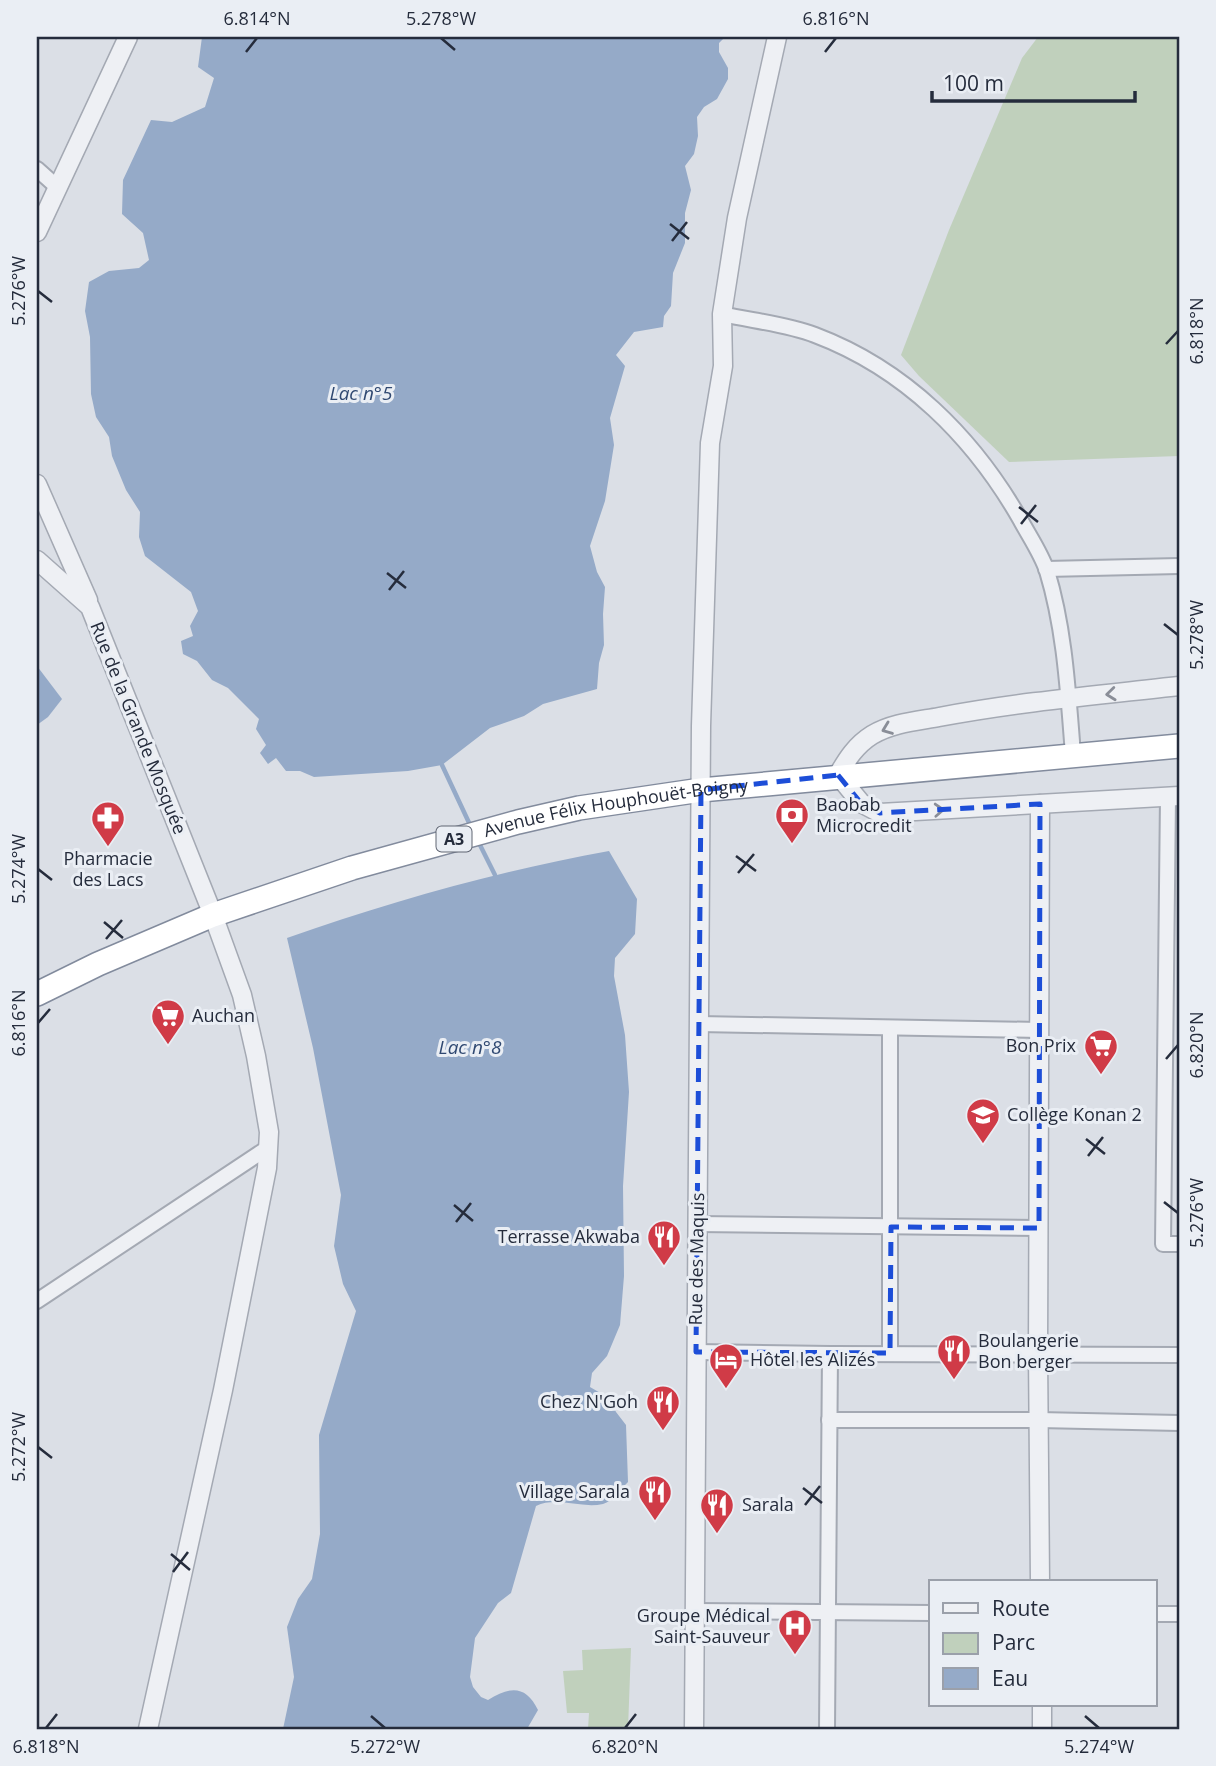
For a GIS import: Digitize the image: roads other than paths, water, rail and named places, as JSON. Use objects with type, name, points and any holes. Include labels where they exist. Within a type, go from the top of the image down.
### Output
[{"type":"highway","name":"Avenue Félix Houphouët-Boigny","points":[[37,994],[97,964],[213,915],[352,868],[579,808],[701,790],[838,775],[1179,746]]},
{"type":"street","points":[[37,232],[128,37]]},
{"type":"street","name":"Rue des Maquis","points":[[694,1729],[701,790],[710,443],[723,366],[722,314],[739,206],[777,37]]},
{"type":"street","points":[[37,169],[57,186]]},
{"type":"street","points":[[722,314],[813,334],[876,365],[923,399],[950,423],[997,480],[1046,569],[1059,624],[1073,754]]},
{"type":"street","points":[[37,484],[90,607]]},
{"type":"street","name":"Rue de la Grande Mosquée","points":[[37,560],[90,607],[213,915],[242,995],[258,1068],[269,1147],[223,1390],[148,1729]]},
{"type":"street","points":[[1046,569],[1179,566]]},
{"type":"street","points":[[1179,687],[1068,698],[958,713],[892,726],[860,744],[849,755],[838,775],[861,803],[880,813],[1174,797],[1163,1244],[1179,1244]]},
{"type":"street","points":[[1040,804],[1040,1580]]},
{"type":"street","points":[[699,1024],[1040,1030]]},
{"type":"street","points":[[890,1028],[890,1353]]},
{"type":"street","points":[[37,1301],[269,1147]]},
{"type":"street","points":[[697,1224],[1040,1228]]},
{"type":"street","points":[[696,1352],[1179,1355]]},
{"type":"street","points":[[827,1729],[830,1354]]},
{"type":"street","points":[[830,1420],[1179,1423]]},
{"type":"street","points":[[694,1611],[929,1613]]},
{"type":"street","points":[[1156,1614],[1179,1614]]},
{"type":"street","points":[[1042,1706],[1042,1729]]},
{"type":"water","name":"Lac n°5","points":[[202,37],[725,37],[719,43],[719,52],[728,68],[728,79],[717,99],[704,107],[697,117],[698,136],[694,154],[685,166],[691,190],[685,213],[685,243],[673,273],[671,306],[664,316],[663,327],[634,332],[616,355],[625,366],[610,418],[614,445],[605,501],[590,546],[597,572],[605,587],[604,645],[599,663],[597,689],[543,704],[524,716],[490,728],[442,765],[408,771],[314,777],[300,771],[286,771],[276,758],[268,764],[260,753],[266,745],[256,729],[259,719],[228,688],[212,680],[197,661],[183,654],[181,641],[193,636],[190,626],[198,611],[191,592],[145,556],[139,537],[140,512],[126,490],[112,456],[109,437],[96,417],[91,394],[90,337],[85,311],[89,282],[109,271],[139,268],[149,260],[143,233],[122,214],[123,180],[151,120],[172,122],[205,107],[214,78],[198,67]]},
{"type":"water","points":[[37,666],[62,699],[48,717],[37,725]]},
{"type":"water","name":"Lac n°8","points":[[609,851],[637,899],[635,934],[615,958],[614,976],[625,1035],[629,1092],[623,1186],[624,1276],[620,1325],[607,1356],[592,1373],[590,1387],[609,1398],[626,1425],[628,1482],[613,1498],[603,1504],[552,1502],[536,1506],[511,1593],[498,1603],[475,1638],[470,1677],[473,1687],[481,1697],[488,1700],[510,1690],[523,1692],[538,1710],[527,1729],[283,1729],[294,1677],[287,1627],[298,1599],[312,1579],[320,1534],[319,1435],[356,1311],[343,1284],[334,1246],[341,1195],[313,1048],[287,938],[446,888]]},
{"type":"waterway","points":[[442,765],[471,827]]},
{"type":"waterway","points":[[478,841],[495,875]]},
{"type":"place","name":"Baobab Microcredit","points":[[792,845]]},
{"type":"place","name":"Pharmacie des Lacs","points":[[108,848]]},
{"type":"place","name":"Auchan","points":[[168,1046]]},
{"type":"place","name":"Bon Prix","points":[[1101,1076]]},
{"type":"place","name":"Collège Konan 2","points":[[983,1145]]},
{"type":"place","name":"Terrasse Akwaba","points":[[664,1267]]},
{"type":"place","name":"Boulangerie Bon berger","points":[[954,1381]]},
{"type":"place","name":"Hôtel les Alizés","points":[[726,1390]]},
{"type":"place","name":"Chez N'Goh","points":[[663,1432]]},
{"type":"place","name":"Village Sarala","points":[[655,1522]]},
{"type":"place","name":"Sarala","points":[[717,1535]]},
{"type":"place","name":"Groupe Médical Saint-Sauveur","points":[[795,1656]]}]
